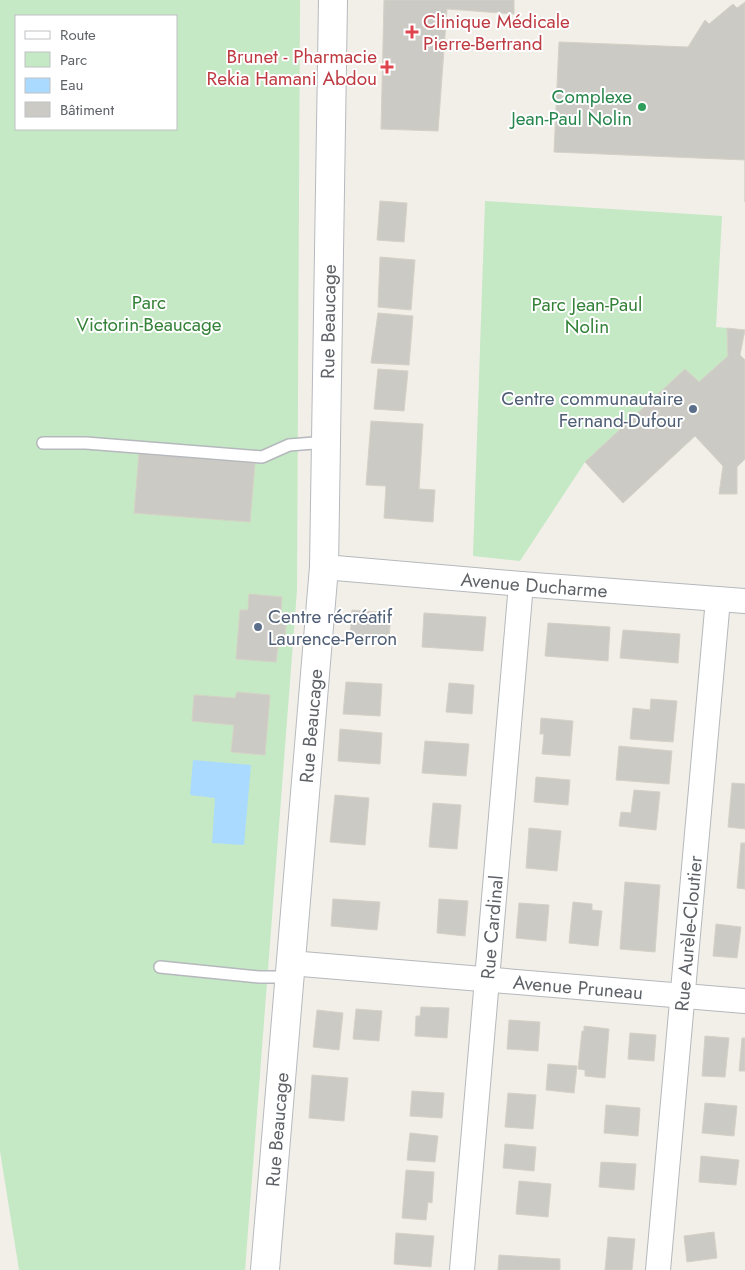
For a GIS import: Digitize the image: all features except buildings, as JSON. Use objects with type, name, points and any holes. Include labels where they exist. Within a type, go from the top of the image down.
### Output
[{"type":"street","name":"Rue Beaucage","points":[[265,1270],[324,566],[333,0]]},
{"type":"street","name":"Avenue Ducharme","points":[[324,566],[521,584],[745,601]]},
{"type":"street","name":"Rue Cardinal","points":[[462,1270],[521,584]]},
{"type":"street","name":"Rue Aurèle-Cloutier","points":[[658,1270],[718,599]]},
{"type":"street","name":"Avenue Pruneau","points":[[290,970],[486,979],[745,1001]]},
{"type":"lane","points":[[43,443],[86,443],[262,457],[289,445],[327,442]]},
{"type":"lane","points":[[160,967],[259,977],[290,970]]},
{"type":"green space","name":"Parc Victorin-Beaucage","points":[[0,0],[300,0],[297,590],[245,1270],[19,1270],[0,1151]]},
{"type":"green space","name":"Parc Jean-Paul Nolin","points":[[485,201],[722,216],[716,327],[727,328],[728,356],[699,382],[685,369],[585,462],[520,561],[473,556]]},
{"type":"water","points":[[193,760],[251,765],[244,845],[212,843],[215,798],[190,795]]},
{"type":"place","name":"Clinique Médicale Pierre-Bertrand","points":[[412,32]]},
{"type":"place","name":"Brunet - Pharmacie Rekia Hamani Abdou","points":[[387,67]]},
{"type":"place","name":"Complexe Jean-Paul Nolin","points":[[642,107]]},
{"type":"place","name":"Centre communautaire Fernand-Dufour","points":[[693,409]]},
{"type":"place","name":"Centre récréatif Laurence-Perron","points":[[258,627]]}]
